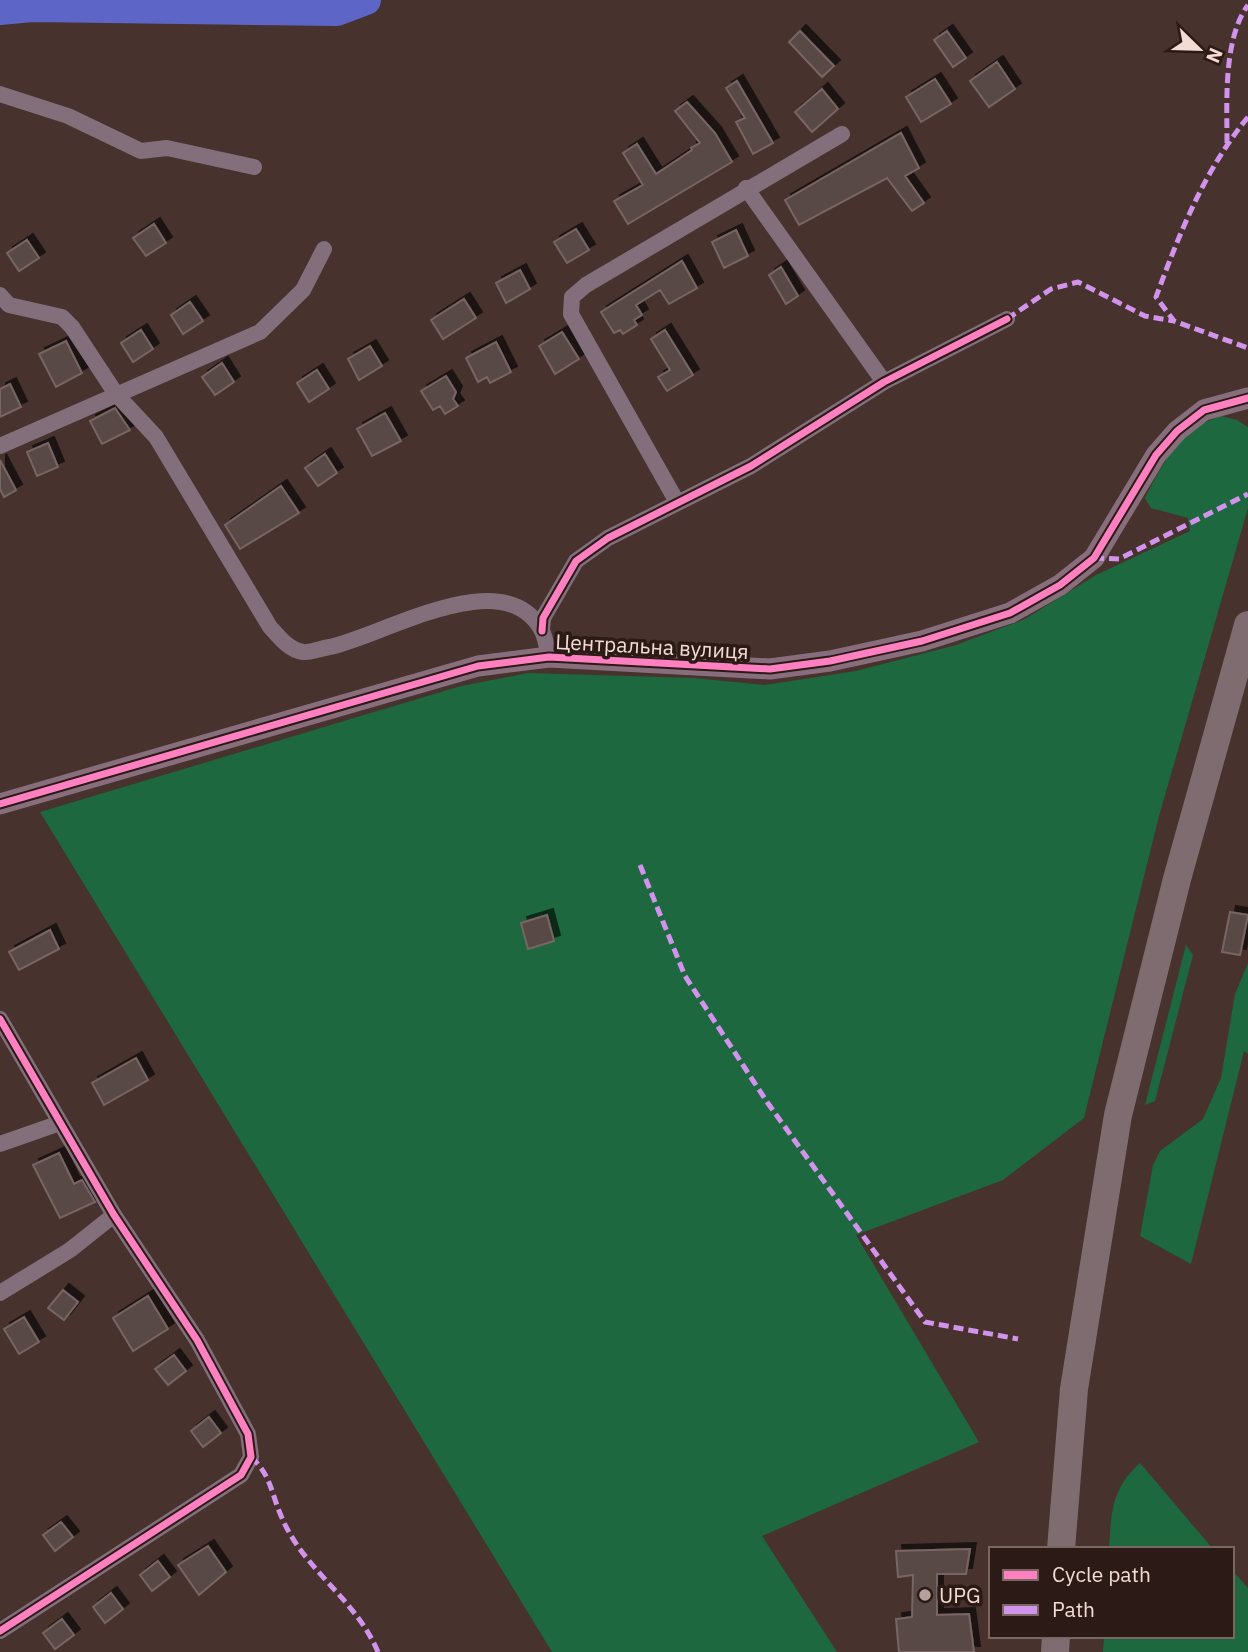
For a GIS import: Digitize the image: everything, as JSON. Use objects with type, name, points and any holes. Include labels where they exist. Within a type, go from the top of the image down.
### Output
[{"type":"highway","points":[[1061,1547],[1074,1389],[1118,1115],[1177,879],[1248,625]]},
{"type":"street","points":[[0,94],[68,116],[141,151],[167,148],[254,167]]},
{"type":"street","points":[[677,502],[571,314],[572,297],[586,285],[746,188],[842,134]]},
{"type":"street","points":[[746,188],[884,382]]},
{"type":"street","points":[[0,446],[260,332],[303,290],[324,249]]},
{"type":"street","points":[[0,295],[9,305],[62,317],[116,394],[156,437],[270,627],[286,645],[303,652],[342,644],[431,611],[482,601],[503,602],[524,611],[542,631]]},
{"type":"street","points":[[549,657],[542,631],[543,618],[576,562],[608,538],[751,466],[884,382],[1007,319]]},
{"type":"street","name":"Центральна вулиця","points":[[0,804],[478,666],[549,657],[770,669],[830,661],[922,641],[1010,613],[1060,585],[1094,558],[1156,455],[1177,431],[1204,410],[1248,398]]},
{"type":"street","points":[[0,1019],[114,1215],[197,1340],[248,1434],[251,1457],[241,1475],[0,1631]]},
{"type":"street","points":[[0,1144],[60,1123]]},
{"type":"street","points":[[0,1293],[69,1250],[114,1215]]},
{"type":"green space","points":[[1221,416],[1237,420],[1248,427],[1248,508],[1159,816],[1084,1118],[1003,1180],[856,1235],[979,1442],[762,1536],[837,1652],[552,1652],[40,812],[461,686],[528,673],[694,678],[765,685],[856,671],[956,645],[1025,619],[1096,575],[1190,531],[1188,518],[1151,508],[1145,498],[1166,460],[1184,438],[1207,421]]},
{"type":"green space","points":[[1186,945],[1193,955],[1155,1101],[1145,1105]]},
{"type":"green space","points":[[1248,963],[1248,1054],[1244,1051],[1191,1264],[1140,1236],[1153,1165],[1160,1151],[1203,1119],[1221,1078],[1235,994]]},
{"type":"green space","points":[[1140,1463],[1211,1547],[1109,1547],[1118,1491]]},
{"type":"green space","points":[[1234,1572],[1248,1588],[1248,1652],[1103,1652],[1104,1638],[1234,1638]]},
{"type":"building","points":[[800,31],[834,66],[822,77],[789,42]]},
{"type":"building","points":[[947,31],[966,58],[953,67],[934,40]]},
{"type":"building","points":[[997,62],[1015,89],[989,107],[970,81]]},
{"type":"building","points":[[935,79],[951,104],[921,122],[906,97]]},
{"type":"building","points":[[737,81],[773,143],[753,154],[736,122],[745,118],[726,88]]},
{"type":"building","points":[[822,89],[838,109],[812,132],[795,112]]},
{"type":"building","points":[[687,102],[715,133],[732,162],[628,224],[614,201],[643,185],[623,153],[637,144],[656,174],[692,150],[691,148],[700,143],[675,111]]},
{"type":"building","points":[[901,133],[919,168],[905,176],[924,203],[912,211],[887,178],[799,225],[785,200]]},
{"type":"building","points":[[154,224],[166,243],[146,256],[133,238]]},
{"type":"building","points":[[576,229],[589,250],[567,263],[554,242]]},
{"type":"building","points":[[736,230],[748,256],[724,268],[712,242]]},
{"type":"building","points":[[27,240],[39,258],[19,271],[7,253]]},
{"type":"building","points":[[682,261],[697,288],[669,304],[660,290],[636,305],[642,315],[634,320],[637,325],[623,334],[620,330],[614,333],[601,312]]},
{"type":"building","points":[[781,267],[798,296],[786,304],[769,275]]},
{"type":"building","points":[[520,270],[530,289],[506,303],[496,283]]},
{"type":"building","points":[[464,299],[476,318],[443,339],[431,320]]},
{"type":"building","points":[[190,302],[203,321],[183,334],[171,315]]},
{"type":"building","points":[[141,330],[153,349],[133,362],[121,343]]},
{"type":"building","points":[[665,330],[693,375],[667,391],[658,377],[670,370],[651,339]]},
{"type":"building","points":[[562,332],[579,359],[555,374],[539,346]]},
{"type":"building","points":[[66,341],[82,373],[56,387],[39,354]]},
{"type":"building","points":[[496,342],[511,372],[490,383],[487,377],[478,382],[466,358]]},
{"type":"building","points":[[370,346],[382,366],[359,380],[348,359]]},
{"type":"building","points":[[222,363],[234,382],[215,395],[202,377]]},
{"type":"building","points":[[317,370],[329,389],[309,402],[297,383]]},
{"type":"building","points":[[446,376],[456,392],[453,399],[458,406],[445,414],[440,406],[433,410],[421,391]]},
{"type":"building","points":[[10,384],[21,407],[0,417],[0,389]]},
{"type":"building","points":[[115,408],[130,430],[102,444],[90,421]]},
{"type":"building","points":[[385,413],[401,441],[372,456],[357,429]]},
{"type":"building","points":[[48,443],[58,467],[37,476],[27,452]]},
{"type":"building","points":[[325,454],[337,473],[318,486],[305,468]]},
{"type":"building","points":[[0,460],[16,490],[4,497],[0,489]]},
{"type":"building","points":[[281,486],[299,513],[240,549],[225,525]]},
{"type":"building","points":[[1230,912],[1248,915],[1240,955],[1222,952]]},
{"type":"building","points":[[547,915],[554,941],[528,949],[521,923]]},
{"type":"building","points":[[50,930],[59,949],[19,970],[9,952]]},
{"type":"building","points":[[136,1058],[148,1080],[104,1105],[92,1083]]},
{"type":"building","points":[[59,1153],[74,1184],[82,1180],[95,1202],[60,1218],[33,1165]]},
{"type":"building","points":[[63,1290],[78,1302],[64,1320],[48,1308]]},
{"type":"building","points":[[148,1296],[168,1329],[133,1351],[113,1318]]},
{"type":"building","points":[[24,1317],[39,1342],[19,1354],[4,1329]]},
{"type":"building","points":[[174,1355],[186,1371],[168,1385],[155,1369]]},
{"type":"building","points":[[209,1417],[221,1433],[203,1447],[191,1431]]},
{"type":"building","points":[[61,1522],[73,1537],[55,1551],[43,1535]]},
{"type":"building","points":[[208,1546],[226,1572],[199,1595],[178,1565]]},
{"type":"building","name":"UPG","points":[[970,1549],[966,1574],[937,1574],[937,1615],[969,1614],[974,1652],[899,1652],[896,1619],[912,1617],[913,1575],[898,1577],[896,1551]]},
{"type":"building","points":[[158,1561],[170,1577],[152,1591],[140,1575]]},
{"type":"building","points":[[111,1593],[123,1609],[105,1623],[93,1607]]},
{"type":"building","points":[[62,1619],[74,1635],[55,1649],[43,1633]]},
{"type":"waterway","points":[[0,10],[32,7],[337,11],[366,0]]},
{"type":"marked path","points":[[1227,143],[1230,53],[1234,35],[1248,5]]},
{"type":"marked path","points":[[1248,117],[1218,159],[1194,203],[1156,297],[1174,321],[1248,348]]},
{"type":"marked path","points":[[1007,319],[1051,289],[1078,282],[1145,316],[1174,321]]},
{"type":"marked path","points":[[1094,558],[1119,559],[1248,494]]},
{"type":"marked path","points":[[640,865],[685,976],[767,1102],[925,1322],[1018,1339]]},
{"type":"marked path","points":[[251,1457],[267,1478],[291,1536],[356,1616],[378,1652]]},
{"type":"cycle path","points":[[542,631],[543,618],[576,561],[608,538],[751,466],[884,382],[1007,319]]},
{"type":"cycle path","points":[[0,804],[478,666],[549,657],[770,669],[830,661],[922,641],[1010,613],[1060,585],[1094,558],[1156,455],[1177,431],[1204,410],[1248,398]]},
{"type":"cycle path","points":[[0,1019],[114,1215],[197,1340],[248,1434],[251,1457],[241,1475],[0,1631]]},
{"type":"place","name":"UPG","points":[[925,1595]]}]
